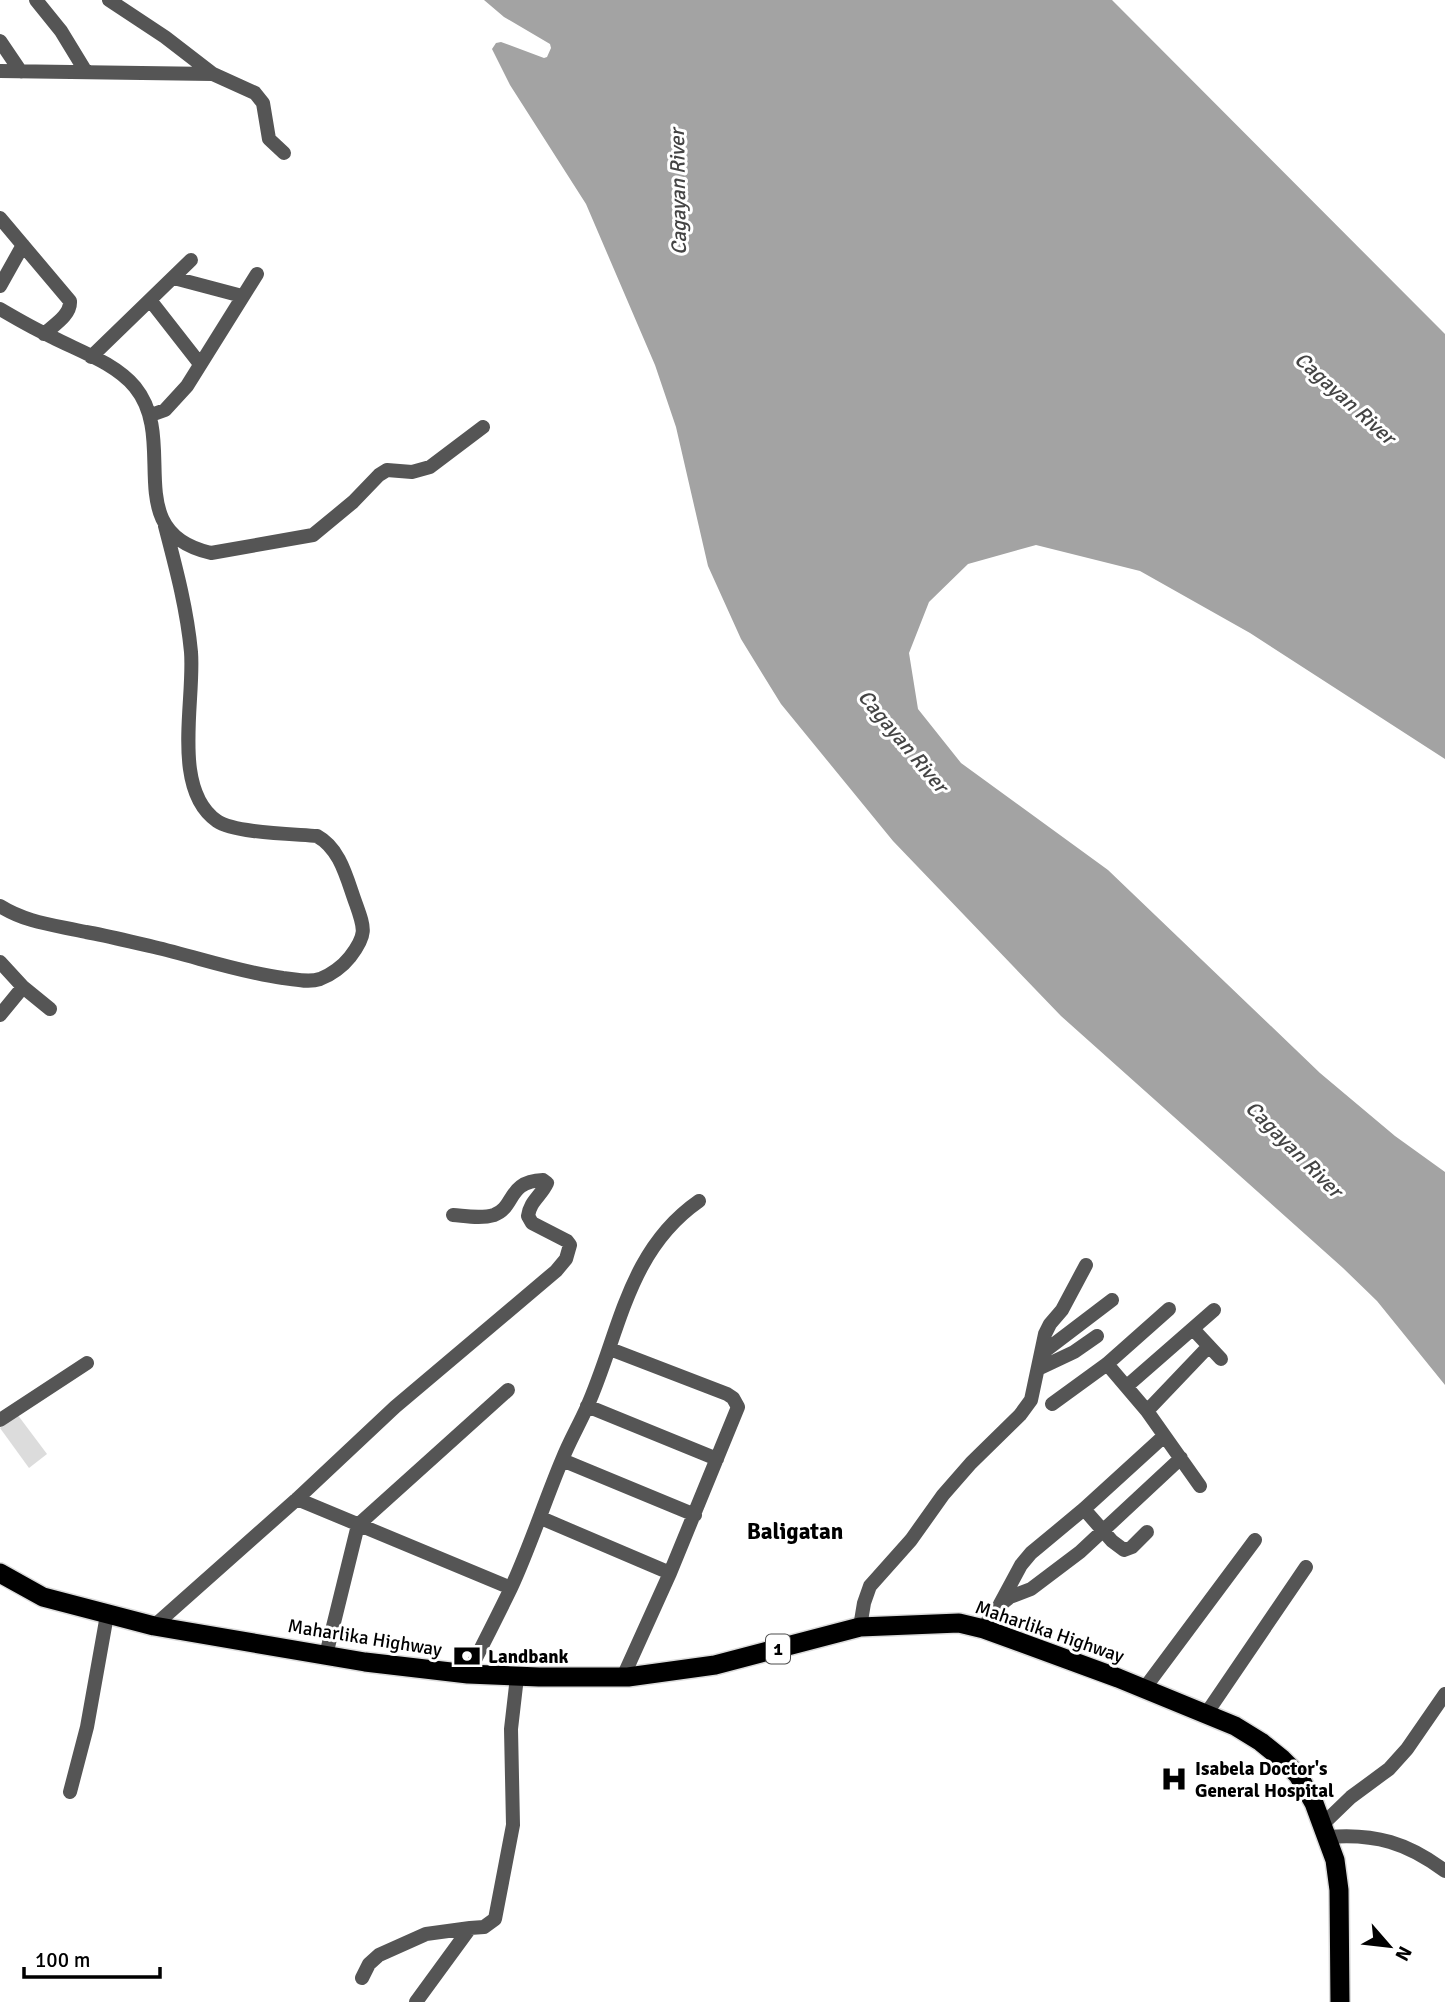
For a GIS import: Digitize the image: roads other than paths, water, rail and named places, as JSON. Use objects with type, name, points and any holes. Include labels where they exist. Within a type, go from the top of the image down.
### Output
[{"type":"highway","name":"Maharlika Highway","points":[[0,1573],[43,1597],[154,1626],[365,1662],[468,1674],[622,1677],[715,1665],[860,1627],[959,1623],[984,1629],[1235,1726],[1261,1741],[1282,1759],[1303,1783],[1325,1830],[1335,1860],[1339,1890],[1340,2002]]},
{"type":"street","points":[[36,0],[61,32],[86,72]]},
{"type":"street","points":[[109,0],[165,37],[213,74],[260,97],[270,139],[284,153]]},
{"type":"street","points":[[0,41],[21,72]]},
{"type":"street","points":[[0,71],[213,74]]},
{"type":"street","points":[[0,218],[70,301],[70,309],[44,334]]},
{"type":"street","points":[[0,286],[23,245]]},
{"type":"street","points":[[91,357],[191,260]]},
{"type":"street","points":[[151,415],[165,410],[175,401],[257,274]]},
{"type":"street","points":[[174,278],[242,296]]},
{"type":"street","points":[[149,300],[200,364]]},
{"type":"street","points":[[0,309],[123,375],[147,404],[154,435],[156,495],[187,616],[191,654],[188,738],[193,784],[199,801],[209,814],[223,825],[317,836],[326,841],[342,868],[362,922],[363,937],[338,968],[319,979],[308,981],[216,965],[84,931],[44,925],[16,916],[0,906]]},
{"type":"street","points":[[165,526],[178,540],[197,550],[211,553],[313,535],[353,502],[379,475],[387,470],[412,472],[430,467],[483,427]]},
{"type":"street","points":[[0,962],[23,987],[50,1009]]},
{"type":"street","points":[[0,1016],[23,987]]},
{"type":"street","points":[[154,1626],[297,1499],[395,1407],[556,1270],[568,1255],[570,1245],[567,1241],[539,1227],[528,1216],[533,1202],[546,1187],[545,1181],[531,1181],[517,1188],[496,1214],[478,1217],[453,1215]]},
{"type":"street","points":[[468,1674],[511,1588],[541,1518],[562,1460],[611,1349],[632,1284],[650,1250],[673,1221],[699,1202]]},
{"type":"street","points":[[860,1627],[870,1586],[911,1540],[943,1495],[1031,1400],[1045,1334],[1062,1310],[1086,1265]]},
{"type":"street","points":[[1041,1354],[1112,1300]]},
{"type":"street","points":[[1052,1404],[1107,1364],[1169,1309]]},
{"type":"street","points":[[1127,1386],[1213,1310]]},
{"type":"street","points":[[1194,1329],[1221,1359]]},
{"type":"street","points":[[1038,1369],[1074,1352],[1097,1336]]},
{"type":"street","points":[[1147,1411],[1209,1346]]},
{"type":"street","points":[[611,1349],[733,1398],[738,1407],[695,1515],[622,1677]]},
{"type":"street","points":[[0,1420],[87,1363]]},
{"type":"street","points":[[1107,1364],[1147,1411],[1200,1486]]},
{"type":"street","points":[[326,1655],[358,1525],[508,1390]]},
{"type":"street","points":[[587,1406],[717,1459]]},
{"type":"street","points":[[1000,1605],[1021,1565],[1163,1437]]},
{"type":"street","points":[[984,1629],[990,1616],[1000,1605],[1010,1597],[1031,1589],[1080,1552],[1181,1458]]},
{"type":"street","points":[[562,1460],[695,1515]]},
{"type":"street","points":[[297,1499],[511,1588]]},
{"type":"street","points":[[1084,1509],[1124,1550],[1132,1547],[1147,1532]]},
{"type":"street","points":[[541,1518],[670,1573]]},
{"type":"street","points":[[1144,1689],[1255,1541]]},
{"type":"street","points":[[1206,1714],[1306,1567]]},
{"type":"street","points":[[70,1792],[87,1727],[107,1615]]},
{"type":"street","points":[[362,1978],[369,1964],[379,1955],[426,1934],[484,1927],[495,1919],[502,1894],[513,1825],[511,1729],[517,1676]]},
{"type":"street","points":[[1445,1694],[1407,1749],[1389,1769],[1350,1797],[1325,1830],[1388,1841],[1418,1852],[1445,1871]]},
{"type":"street","points":[[416,2002],[470,1928]]},
{"type":"water","name":"Cagayan River","points":[[484,0],[1112,0],[1445,334],[1445,759],[1250,633],[1140,571],[1036,545],[968,564],[929,602],[909,653],[918,709],[961,763],[1108,870],[1320,1073],[1395,1136],[1445,1172],[1445,1385],[1377,1301],[1343,1268],[1061,1016],[893,841],[781,704],[741,639],[708,566],[676,427],[655,365],[586,204],[510,85],[492,49],[496,43],[501,42],[544,58],[551,48],[550,44],[504,17]]},
{"type":"place","name":"Landbank","points":[[467,1656]]},
{"type":"place","name":"Isabela Doctor's General Hospital","points":[[1174,1779]]},
{"type":"district","name":"Baligatan","points":[[795,1531]]}]
